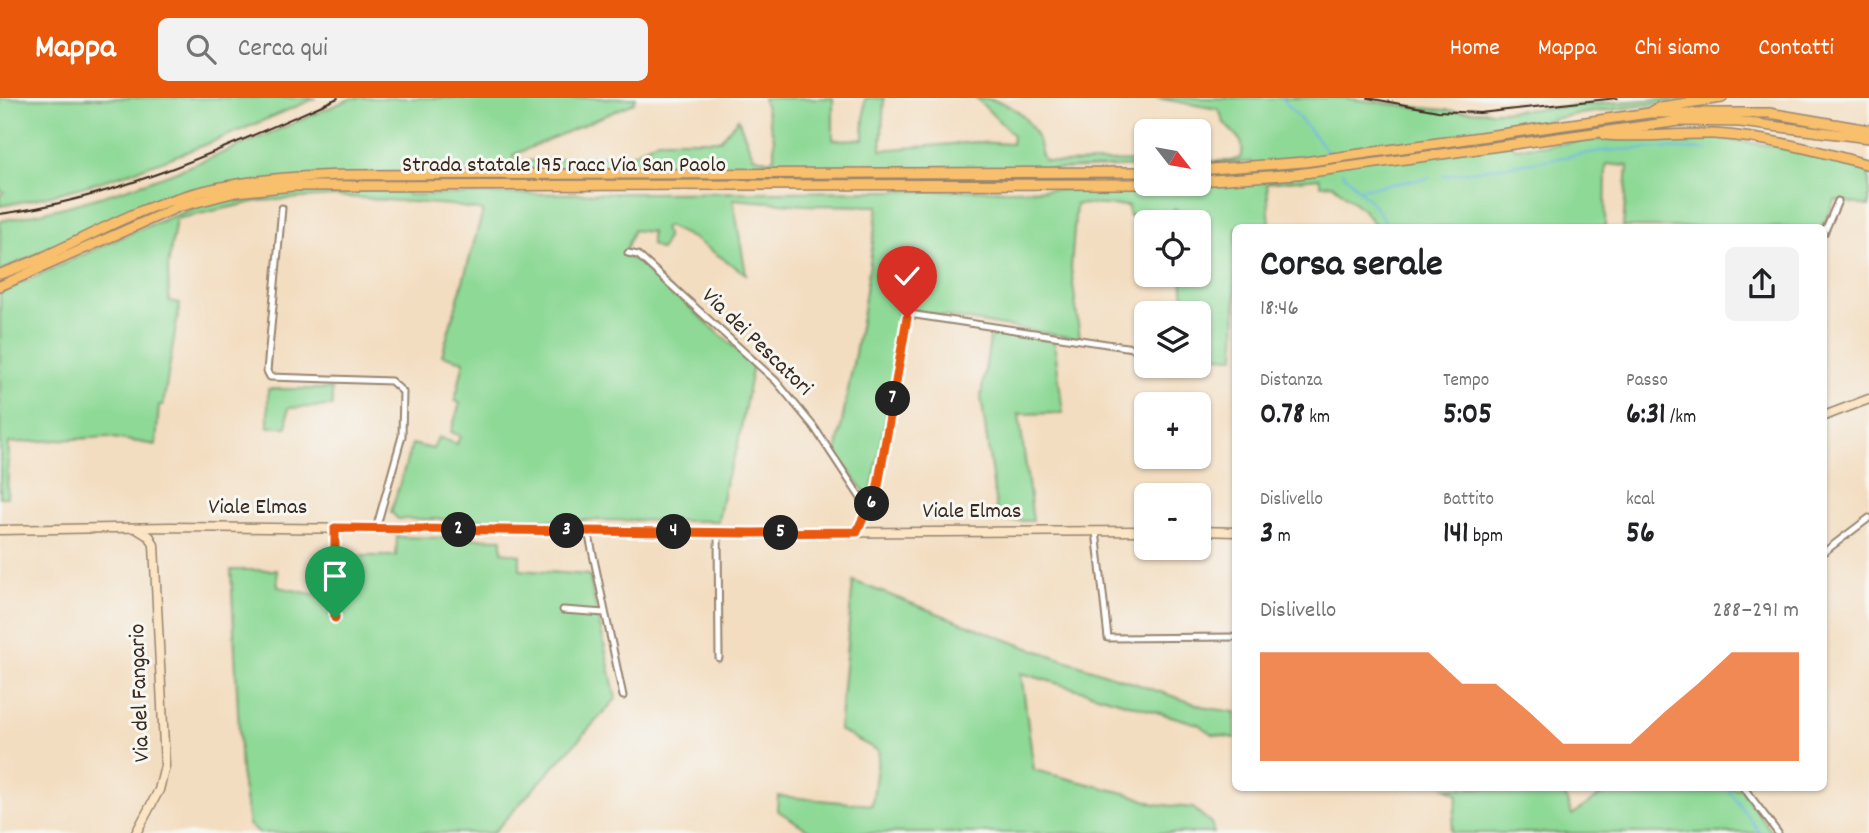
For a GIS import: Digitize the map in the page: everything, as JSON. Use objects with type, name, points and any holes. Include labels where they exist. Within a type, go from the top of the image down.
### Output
[{"type":"highway","points":[[1649,113],[1660,107],[1722,98]]},
{"type":"highway","points":[[1211,179],[1649,113],[1769,113],[1869,130]]},
{"type":"highway","points":[[1211,171],[1253,173],[1680,121],[1740,122],[1869,138]]},
{"type":"highway","points":[[1594,131],[1607,135],[1653,133],[1744,137],[1821,151],[1869,165]]},
{"type":"highway","name":"Strada statale 195 racc Via San Paolo","points":[[0,274],[133,214],[193,198],[293,186],[407,180],[1134,172]]},
{"type":"highway","name":"Strada statale 195 racc Via San Paolo","points":[[407,180],[1134,184]]},
{"type":"highway","name":"Strada statale 195 racc Via San Paolo","points":[[0,286],[193,198]]},
{"type":"main road","points":[[1827,415],[1869,399]]},
{"type":"main road","points":[[134,527],[148,535],[154,545]]},
{"type":"main road","name":"Viale Elmas","points":[[0,530],[170,527],[718,533],[1134,531]]},
{"type":"main road","points":[[154,545],[157,538],[170,527]]},
{"type":"main road","points":[[1211,531],[1232,532]]},
{"type":"main road","name":"Via del Fangario","points":[[136,833],[159,790],[165,766],[154,545]]},
{"type":"street","points":[[1827,226],[1838,201]]},
{"type":"street","points":[[282,208],[267,371],[270,377],[391,381],[403,392],[402,436],[376,529]]},
{"type":"street","name":"Via dei Pescatori","points":[[628,253],[638,255],[776,381],[814,427],[868,509]]},
{"type":"street","points":[[857,532],[874,502],[878,486],[909,314],[1134,348]]},
{"type":"street","points":[[1827,550],[1869,518]]},
{"type":"street","points":[[335,528],[335,618]]},
{"type":"street","points":[[588,531],[623,696]]},
{"type":"street","points":[[1096,531],[1108,638],[1232,637]]},
{"type":"street","points":[[718,533],[719,658]]},
{"type":"street","points":[[563,610],[605,613]]},
{"type":"street","points":[[1746,791],[1778,833]]},
{"type":"green space","points":[[0,98],[316,98],[200,147],[122,175],[0,206],[0,195],[4,192],[0,190]]},
{"type":"green space","points":[[352,98],[636,98],[634,103],[513,155],[515,162],[632,154],[658,140],[720,140],[738,119],[753,156],[770,161],[774,157],[774,139],[763,98],[833,98],[833,140],[863,139],[865,98],[884,98],[881,150],[976,142],[1012,144],[1013,135],[976,98],[994,100],[1010,106],[1024,117],[1037,136],[1044,160],[1057,163],[1134,161],[1134,166],[1056,169],[447,169],[407,172],[408,195],[1134,189],[1134,196],[1211,196],[1211,186],[1250,184],[1252,162],[1211,164],[1211,161],[1240,158],[1242,152],[1241,143],[1225,124],[1218,109],[1156,98],[1343,98],[1438,110],[1499,111],[1698,98],[1572,115],[1510,128],[1514,148],[1627,137],[1716,138],[1774,146],[1869,170],[1869,206],[1835,200],[1823,224],[1623,224],[1628,166],[1606,164],[1605,224],[1374,224],[1362,209],[1332,184],[1321,185],[1319,178],[1267,183],[1270,224],[1232,224],[1232,357],[1211,356],[1211,301],[1184,301],[1183,287],[1211,287],[1211,210],[1134,210],[1134,216],[1129,216],[1128,206],[1076,204],[1071,268],[1080,339],[915,311],[906,314],[870,499],[836,454],[863,311],[878,206],[804,205],[733,199],[746,274],[694,239],[668,226],[664,228],[667,237],[661,250],[651,245],[651,232],[633,230],[624,256],[638,261],[753,364],[737,449],[726,479],[718,521],[398,519],[391,512],[412,444],[433,449],[438,437],[457,444],[460,436],[451,432],[460,403],[455,401],[464,361],[442,355],[483,211],[451,205],[333,196],[259,201],[176,219],[168,267],[169,301],[180,303],[163,405],[159,405],[156,445],[107,437],[9,443],[7,497],[0,497],[0,293],[135,231],[194,208],[191,189],[164,197],[0,271],[0,221],[91,200],[179,170]]},
{"type":"green space","points":[[991,333],[1054,340],[1063,413],[1019,414],[1033,521],[998,521],[981,396]]},
{"type":"green space","points":[[268,389],[332,389],[332,406],[288,408],[287,427],[268,427]]},
{"type":"green space","points":[[397,537],[502,539],[502,552],[520,555],[520,570],[589,575],[616,699],[493,833],[260,833],[249,825],[241,772],[231,570],[277,570],[278,587],[340,600],[342,556],[396,556]]},
{"type":"green space","points":[[853,581],[1023,646],[1208,708],[1232,712],[1232,737],[1212,734],[1198,724],[1021,673],[1034,770],[1132,795],[1155,804],[1193,808],[1211,823],[1214,833],[813,833],[777,810],[778,796],[872,805],[879,751],[839,730]]},
{"type":"green space","points":[[1451,791],[1554,791],[1564,793],[1572,815],[1607,791],[1743,791],[1772,833],[1453,833],[1451,831],[1458,795]]},
{"type":"waterway","points":[[1282,98],[1329,153]]},
{"type":"waterway","points":[[1443,176],[1601,151],[1654,148],[1707,150]]},
{"type":"waterway","points":[[1342,172],[1374,205],[1386,224]]},
{"type":"waterway","points":[[1359,189],[1430,178]]},
{"type":"waterway","points":[[1729,791],[1760,833]]},
{"type":"railway","points":[[0,214],[88,196],[131,183],[215,152],[338,98]]},
{"type":"railway","points":[[1368,98],[1438,111],[1480,113],[1617,98]]},
{"type":"route","points":[[335,618],[335,528],[857,532],[862,517],[874,502],[878,486],[907,318]]}]
